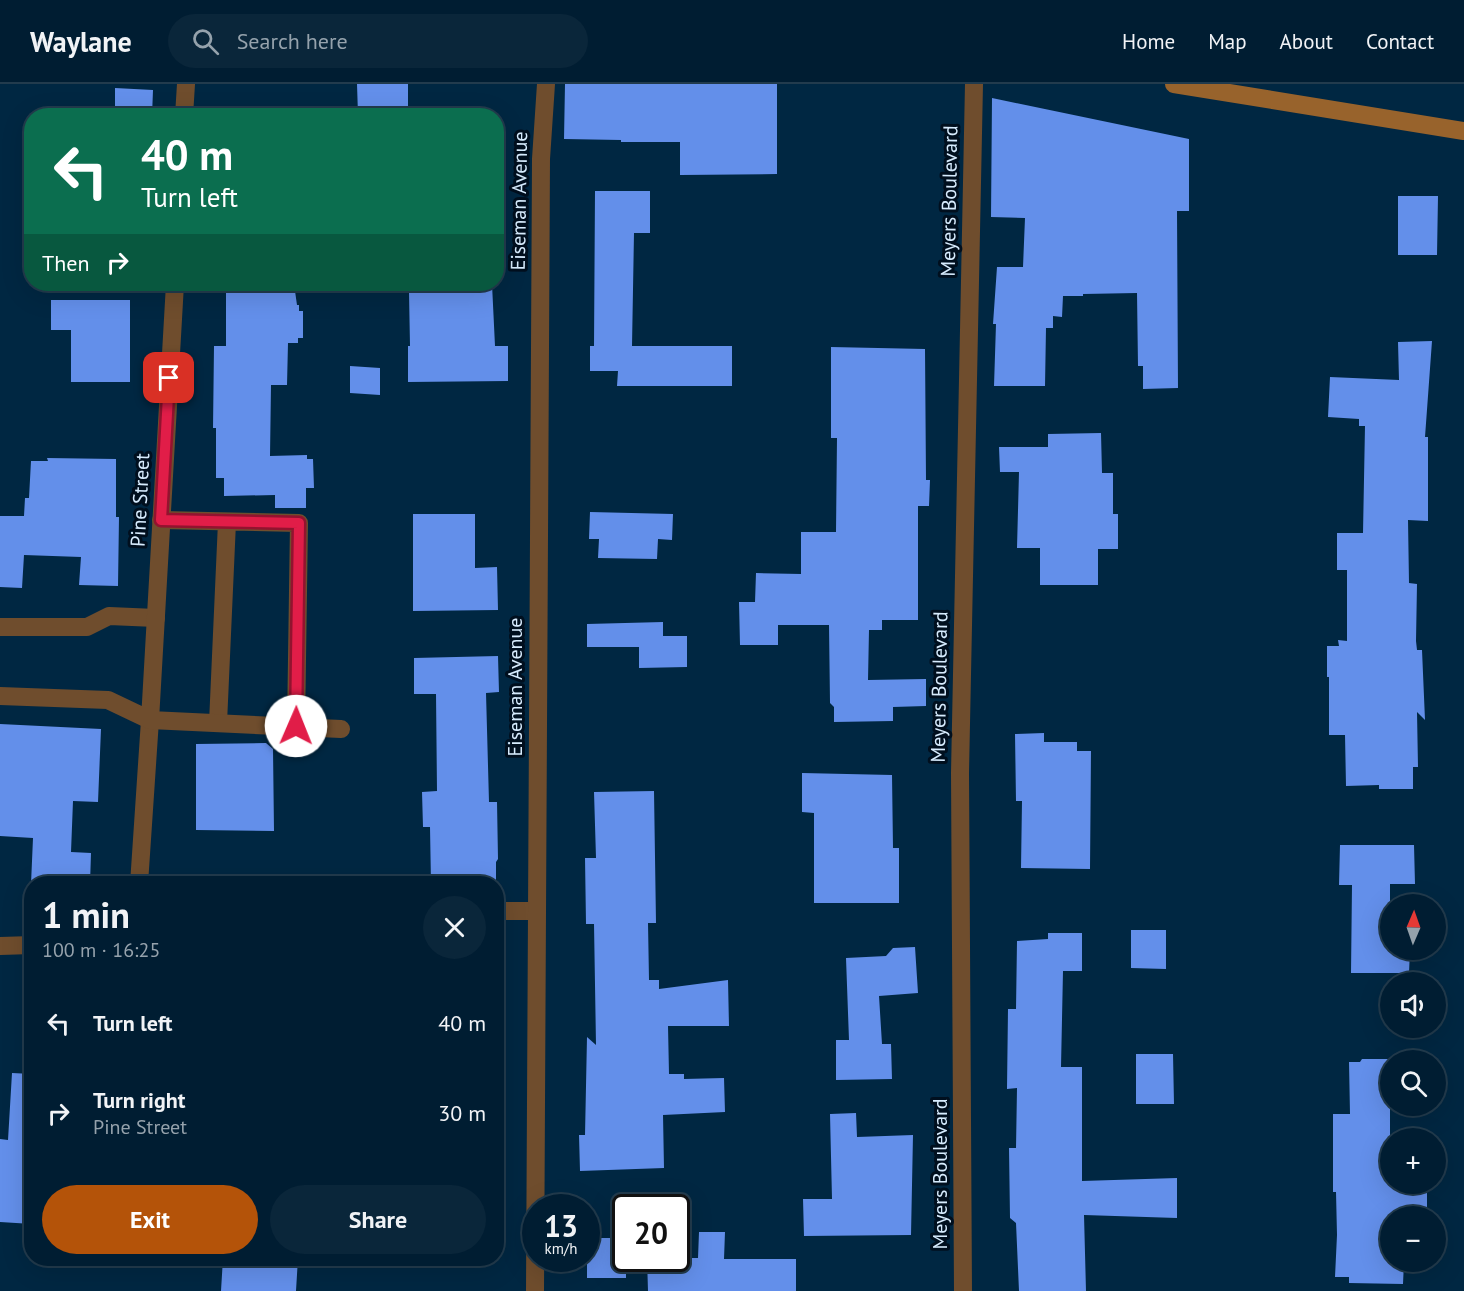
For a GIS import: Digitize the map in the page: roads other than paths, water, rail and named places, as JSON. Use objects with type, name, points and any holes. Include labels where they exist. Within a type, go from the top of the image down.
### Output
[{"type":"main road","points":[[1174,84],[1464,132]]},
{"type":"street","points":[[184,108],[186,84]]},
{"type":"street","name":"Eiseman Avenue","points":[[535,1291],[541,171],[546,84]]},
{"type":"street","name":"Meyers Boulevard","points":[[963,1291],[960,773],[974,84]]},
{"type":"street","name":"Pine Street","points":[[140,876],[175,291]]},
{"type":"street","points":[[161,520],[299,523],[296,726]]},
{"type":"street","points":[[218,723],[227,522]]},
{"type":"street","points":[[0,627],[87,627],[109,616],[156,618]]},
{"type":"street","points":[[0,696],[108,700],[150,720],[341,729]]},
{"type":"street","points":[[504,911],[537,911]]},
{"type":"street","points":[[0,946],[24,945]]}]
